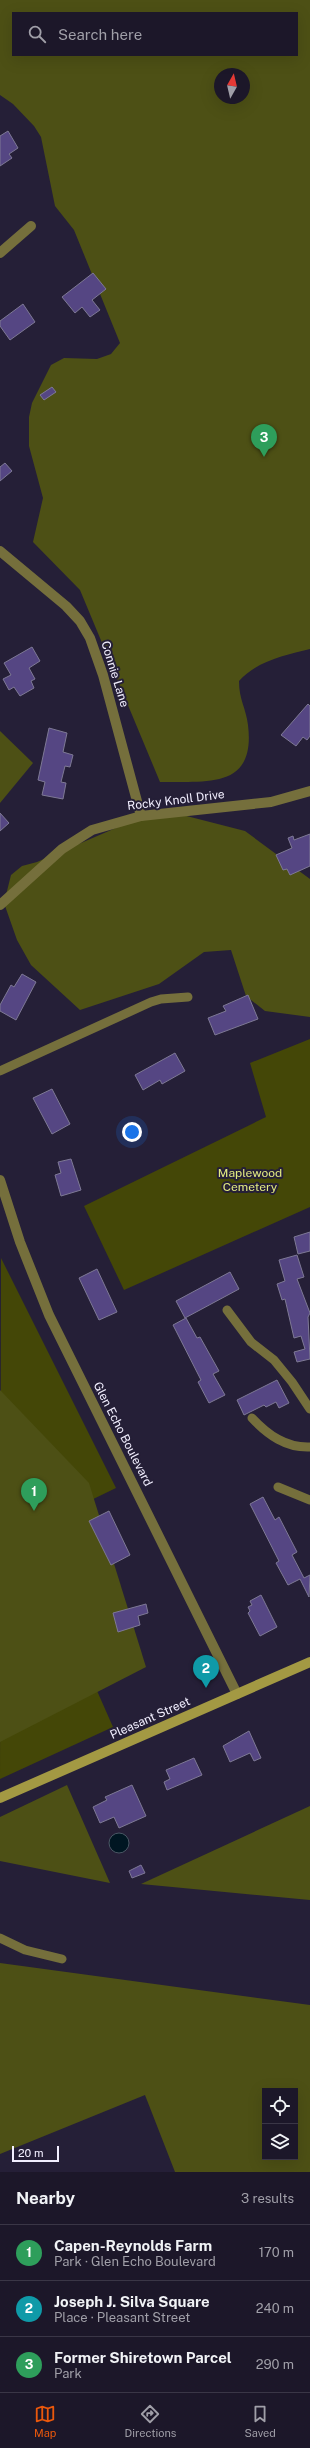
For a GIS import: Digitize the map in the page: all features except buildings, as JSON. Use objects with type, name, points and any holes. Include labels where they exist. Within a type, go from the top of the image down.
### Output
[{"type":"main road","name":"Pleasant Street","points":[[0,1798],[310,1662]]},
{"type":"street","points":[[0,253],[31,226]]},
{"type":"street","name":"Connie Lane","points":[[0,551],[66,606],[80,621],[90,638],[103,675],[141,816]]},
{"type":"street","name":"Rocky Knoll Drive","points":[[0,905],[62,848],[76,839],[108,825],[141,816],[271,802],[310,790]]},
{"type":"street","name":"Glen Echo Boulevard","points":[[0,1180],[20,1242],[49,1314],[236,1694]]},
{"type":"lane","points":[[0,1071],[151,1002],[161,999],[188,997]]},
{"type":"lane","points":[[227,1310],[251,1342],[274,1360],[292,1382],[310,1409]]},
{"type":"lane","points":[[252,1418],[264,1431],[275,1438],[300,1447],[310,1447]]},
{"type":"lane","points":[[278,1487],[310,1500]]},
{"type":"lane","points":[[0,1938],[25,1950],[62,1959]]},
{"type":"green space","name":"Maplewood Cemetery","points":[[310,1039],[310,1207],[124,1290],[84,1206],[266,1117],[250,1063]]},
{"type":"green space","points":[[1,1258],[116,1488],[21,1534],[60,1607],[113,1727],[0,1779]]},
{"type":"shaded area","points":[[0,0],[310,0],[310,649],[281,656],[254,668],[239,681],[240,694],[248,725],[248,746],[244,761],[236,771],[224,778],[194,782],[160,782],[80,590],[33,542],[43,498],[29,446],[29,417],[32,403],[51,365],[64,358],[97,359],[111,354],[120,343],[74,230],[55,206],[41,137],[34,126],[13,104],[0,95]]},
{"type":"shaded area","points":[[0,731],[33,763],[0,803]]},
{"type":"shaded area","points":[[171,812],[245,831],[310,879],[310,1017],[265,1011],[246,996],[231,950],[204,952],[159,984],[80,1010],[31,965],[17,940],[4,903],[11,875],[22,866],[37,862],[125,824]]},
{"type":"shaded area","points":[[0,1390],[89,1483],[146,1667],[0,1742]]},
{"type":"shaded area","points":[[67,1785],[110,1883],[0,1861],[0,1817]]},
{"type":"shaded area","points":[[310,1806],[310,1900],[141,1884]]},
{"type":"shaded area","points":[[0,1963],[310,2005],[310,2172],[175,2172],[145,2095],[0,2154]]},
{"type":"water","points":[[115,1833],[123,1833],[129,1839],[129,1847],[123,1853],[115,1853],[109,1847],[109,1839]]},
{"type":"place","name":"Former Shiretown Parcel","points":[[264,457]]},
{"type":"place","name":"Capen-Reynolds Farm","points":[[34,1511]]},
{"type":"place","name":"Joseph J. Silva Square","points":[[206,1688]]}]
